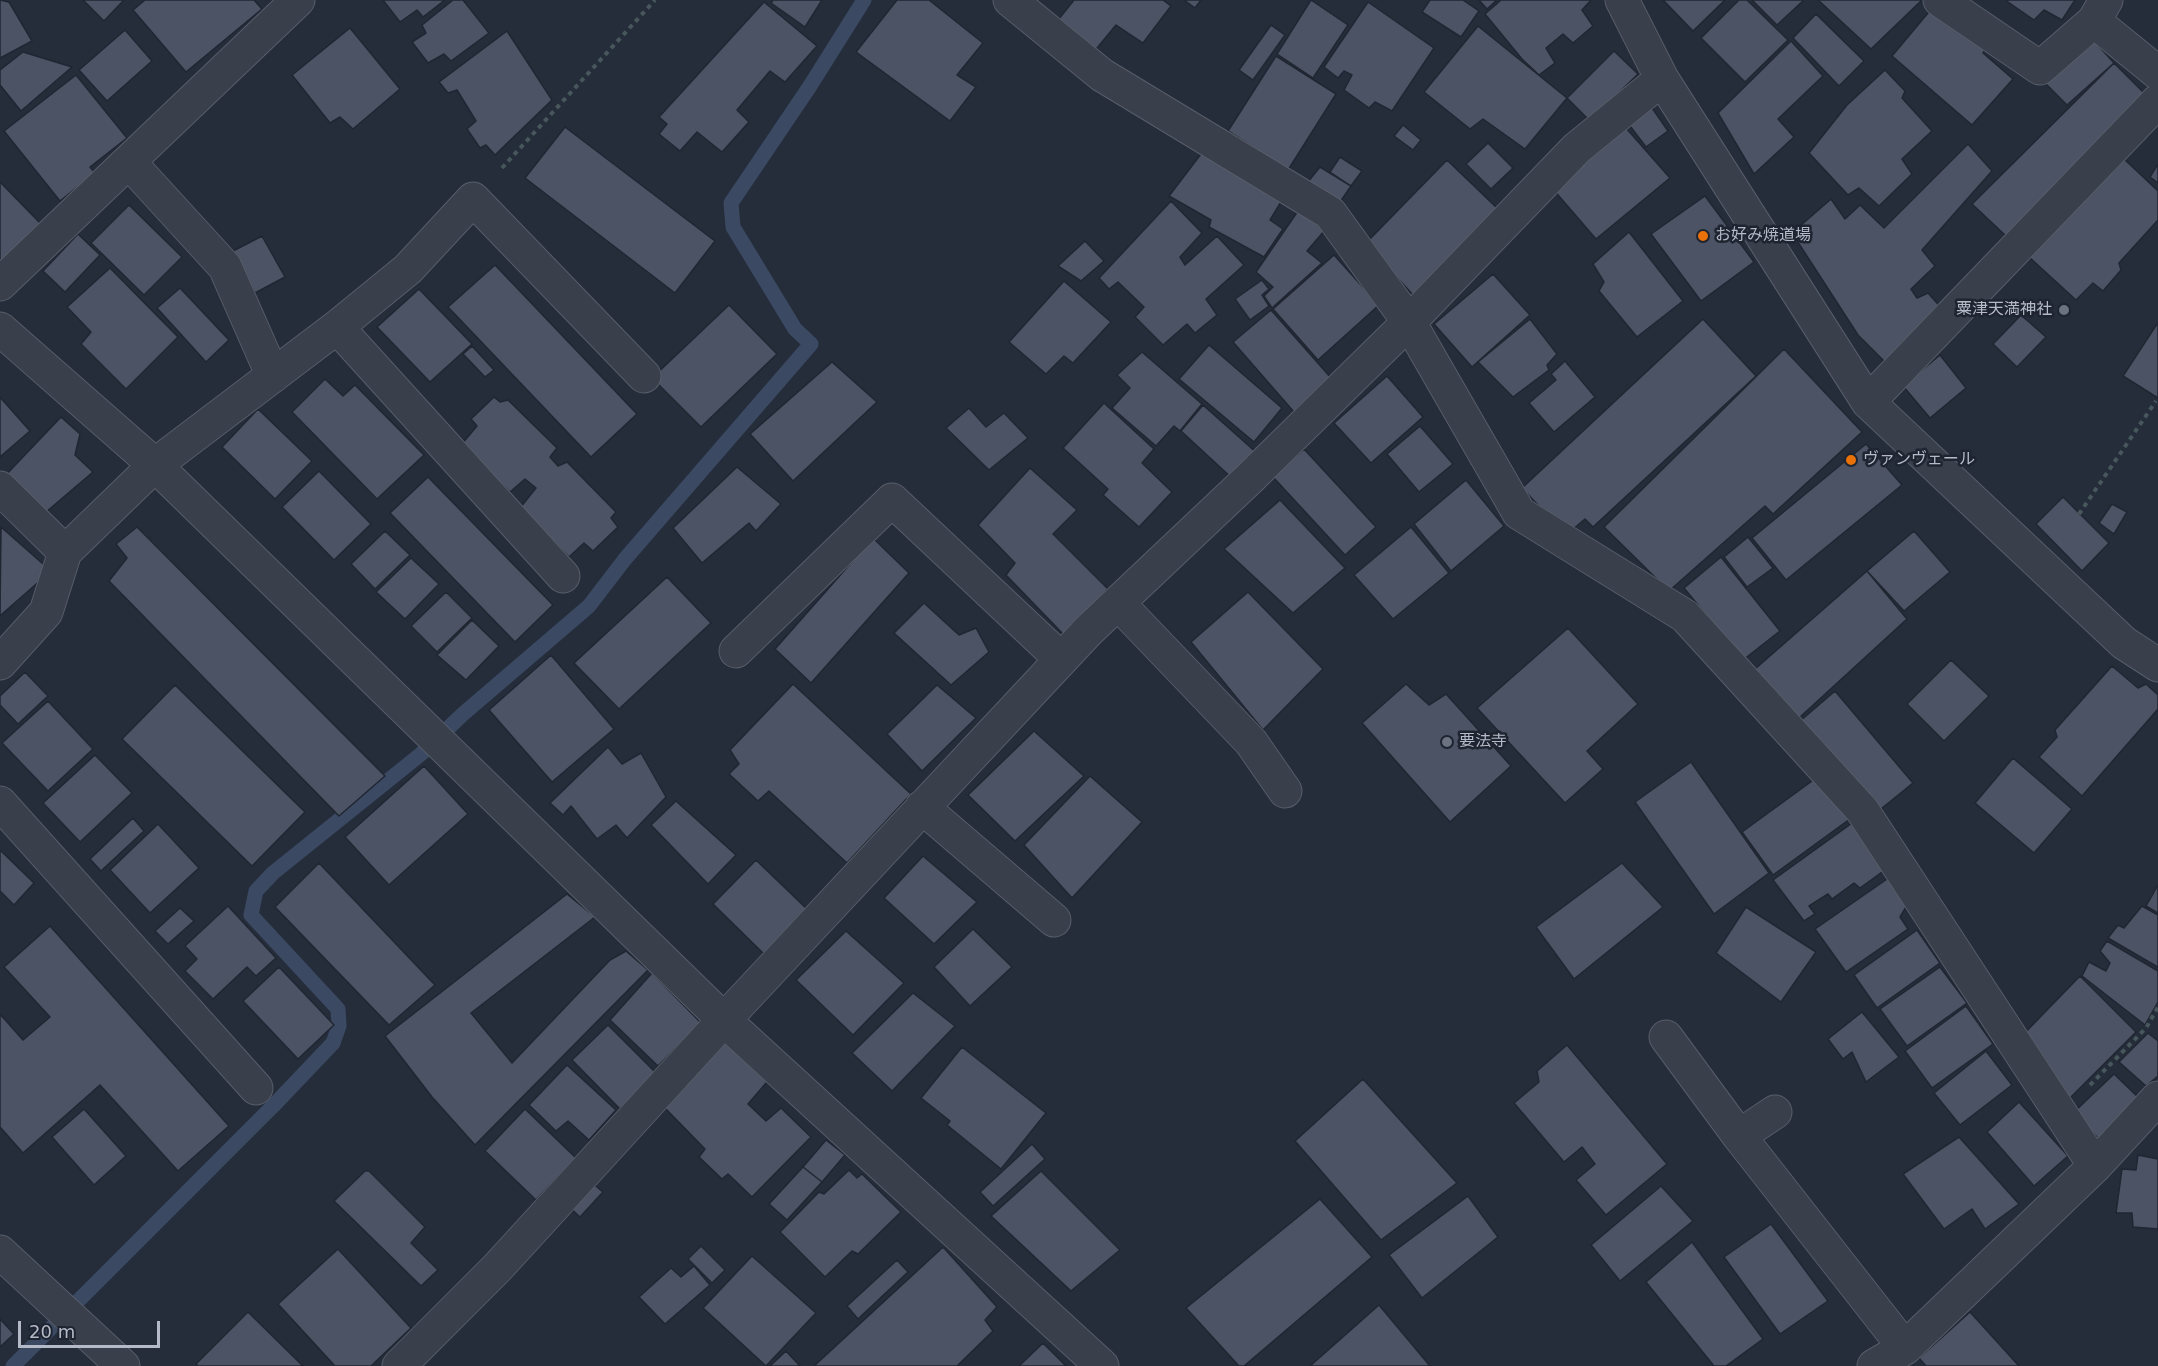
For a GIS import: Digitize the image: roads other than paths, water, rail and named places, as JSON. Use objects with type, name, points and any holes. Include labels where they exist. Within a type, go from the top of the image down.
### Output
[{"type":"street","points":[[0,285],[298,0]]},
{"type":"street","points":[[1010,0],[1102,75],[1330,213],[1409,322],[1519,513],[1685,616],[1862,810],[2095,1166]]},
{"type":"street","points":[[1622,0],[1662,79],[1868,402],[2124,643],[2158,665]]},
{"type":"street","points":[[1940,0],[2040,68],[2100,10],[2158,73]]},
{"type":"street","points":[[399,1366],[497,1268],[724,1020],[1061,659],[1409,322],[1577,147],[1662,79]]},
{"type":"street","points":[[1868,402],[2158,101]]},
{"type":"street","points":[[129,162],[225,267],[273,376]]},
{"type":"street","points":[[0,663],[46,612],[65,552],[155,465],[337,327],[408,269],[473,199],[644,376]]},
{"type":"street","points":[[337,327],[563,576]]},
{"type":"street","points":[[0,329],[155,465],[724,1020],[1102,1366]]},
{"type":"street","points":[[0,488],[65,552]]},
{"type":"street","points":[[736,651],[892,500],[1061,659]]},
{"type":"street","points":[[1118,603],[1251,742],[1285,791]]},
{"type":"street","points":[[0,804],[256,1088]]},
{"type":"street","points":[[922,807],[1054,920]]},
{"type":"street","points":[[1666,1037],[1739,1136],[1905,1348]]},
{"type":"street","points":[[1874,1366],[1905,1348],[2095,1166],[2158,1098]]},
{"type":"street","points":[[1739,1136],[1775,1112]]},
{"type":"street","points":[[0,1252],[123,1366]]},
{"type":"waterway","points":[[13,1366],[333,1043],[339,1026],[338,1009],[251,915],[256,891],[273,873],[421,754],[463,714],[589,606],[625,559],[811,344],[795,329],[733,227],[731,203],[810,86],[864,0]]},
{"type":"place","name":"お好み焼道場","points":[[1703,236]]},
{"type":"place","name":"粟津天満神社","points":[[2064,310]]},
{"type":"place","name":"ヴァンヴェール","points":[[1851,460]]},
{"type":"place","name":"要法寺","points":[[1447,742]]}]
